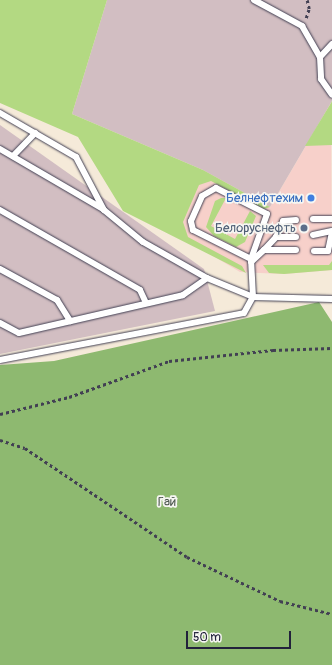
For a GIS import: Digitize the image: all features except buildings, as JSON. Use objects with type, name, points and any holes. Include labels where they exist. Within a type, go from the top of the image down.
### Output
[{"type":"lane","points":[[254,0],[302,26],[320,57],[321,79],[332,95]]},
{"type":"lane","points":[[320,57],[332,44]]},
{"type":"lane","points":[[0,113],[76,156],[104,210]]},
{"type":"lane","points":[[13,156],[35,133]]},
{"type":"lane","points":[[0,149],[104,210],[143,242],[207,278],[253,297],[332,299]]},
{"type":"lane","points":[[0,360],[244,313],[253,297],[251,260],[267,214],[216,188],[202,196],[191,221],[193,230],[251,260]]},
{"type":"lane","points":[[0,210],[140,290],[146,303]]},
{"type":"lane","points":[[313,219],[332,219]]},
{"type":"lane","points":[[251,260],[264,250],[276,237],[283,221],[296,220]]},
{"type":"lane","points":[[313,236],[332,231],[328,251],[314,251]]},
{"type":"lane","points":[[276,237],[296,237]]},
{"type":"lane","points":[[264,250],[296,250]]},
{"type":"lane","points":[[0,269],[57,300],[70,321]]},
{"type":"lane","points":[[0,323],[19,333],[183,295],[207,278]]},
{"type":"path","points":[[302,26],[309,9],[307,0]]},
{"type":"path","points":[[0,414],[69,397],[169,361],[273,350],[332,348]]},
{"type":"path","points":[[0,440],[25,448],[186,557],[280,601],[332,614]]},
{"type":"shaded area","points":[[107,0],[332,0],[332,101],[270,207],[203,170],[72,114]]},
{"type":"shaded area","points":[[331,103],[332,270],[284,274],[240,272],[178,235],[194,176],[203,170],[270,207]]},
{"type":"shaded area","points":[[0,125],[204,269],[215,311],[0,354]]},
{"type":"green space","points":[[0,0],[107,0],[72,114],[203,170],[270,207],[264,209],[211,181],[199,185],[183,222],[188,237],[242,266],[246,273],[123,211],[78,137],[0,103]]},
{"type":"green space","points":[[332,101],[332,145],[305,146],[331,103]]},
{"type":"green space","points":[[221,198],[226,198],[211,226],[235,239],[250,211],[256,216],[245,242],[236,247],[214,236],[206,227],[215,201]]},
{"type":"green space","points":[[332,261],[332,270],[284,274],[269,273],[263,265],[329,265]]},
{"type":"green space","name":"Гай","points":[[319,302],[332,322],[332,665],[0,665],[0,365],[54,361]]},
{"type":"place","name":"Белнефтехим","points":[[311,198]]},
{"type":"place","name":"Белоруснефть","points":[[304,228]]}]
